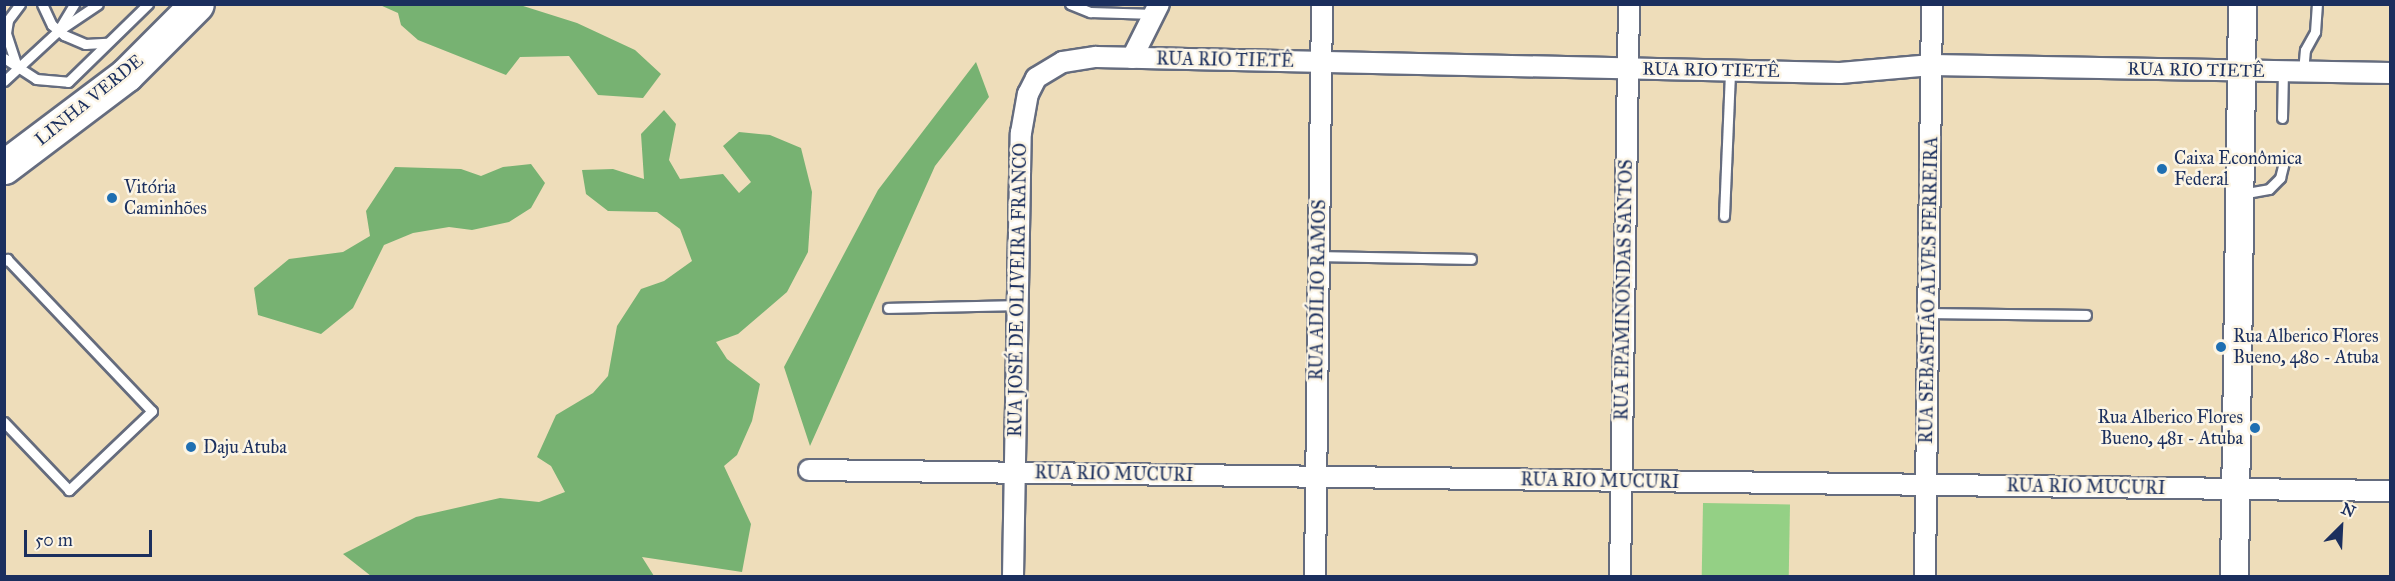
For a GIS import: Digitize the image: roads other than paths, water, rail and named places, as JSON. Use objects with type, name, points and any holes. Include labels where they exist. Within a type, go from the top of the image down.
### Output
[{"type":"highway","name":"LINHA VERDE","points":[[4,167],[126,75],[197,4]]},
{"type":"main road","points":[[2234,576],[2242,4]]},
{"type":"street","name":"RUA ADÍLIO RAMOS","points":[[1315,576],[1322,4]]},
{"type":"street","name":"RUA EPAMINONDAS SANTOS","points":[[1620,576],[1629,4]]},
{"type":"street","name":"RUA SEBASTIÃO ALVES FERREIRA","points":[[1925,576],[1932,4]]},
{"type":"street","points":[[1132,58],[1157,9]]},
{"type":"street","name":"RUA RIO TIETÊ","points":[[1036,78],[1050,67],[1078,58],[1840,73],[1932,65],[2391,73]]},
{"type":"street","name":"RUA JOSÉ DE OLIVEIRA FRANCO","points":[[1013,576],[1021,133],[1028,94],[1036,78]]},
{"type":"street","name":"RUA RIO MUCURI","points":[[809,470],[2391,491]]},
{"type":"lane","points":[[20,4],[8,20],[6,33],[9,52],[20,68]]},
{"type":"lane","points":[[42,4],[58,31],[78,42],[107,43]]},
{"type":"lane","points":[[58,31],[75,4]]},
{"type":"lane","points":[[4,81],[58,31],[98,4]]},
{"type":"lane","points":[[4,58],[36,80],[68,82],[148,4]]},
{"type":"lane","points":[[1070,4],[1090,12],[1157,9]]},
{"type":"lane","points":[[2303,72],[2305,50],[2315,32],[2317,4]]},
{"type":"lane","points":[[1724,216],[1730,70]]},
{"type":"lane","points":[[2282,118],[2283,71]]},
{"type":"lane","points":[[2239,195],[2269,189],[2280,178],[2284,162]]},
{"type":"lane","points":[[1319,256],[1471,259]]},
{"type":"lane","points":[[4,261],[7,259],[152,411],[69,490],[4,422]]},
{"type":"lane","points":[[888,308],[1018,305]]},
{"type":"lane","points":[[1928,312],[2086,315]]},
{"type":"place","name":"Caixa Econômica Federal","points":[[2162,169]]},
{"type":"place","name":"Vitória Caminhões","points":[[112,198]]},
{"type":"place","name":"Rua Alberico Flores Bueno, 480 - Atuba","points":[[2221,347]]},
{"type":"place","name":"Rua Alberico Flores Bueno, 481 - Atuba","points":[[2255,428]]},
{"type":"place","name":"Daju Atuba","points":[[191,447]]}]
